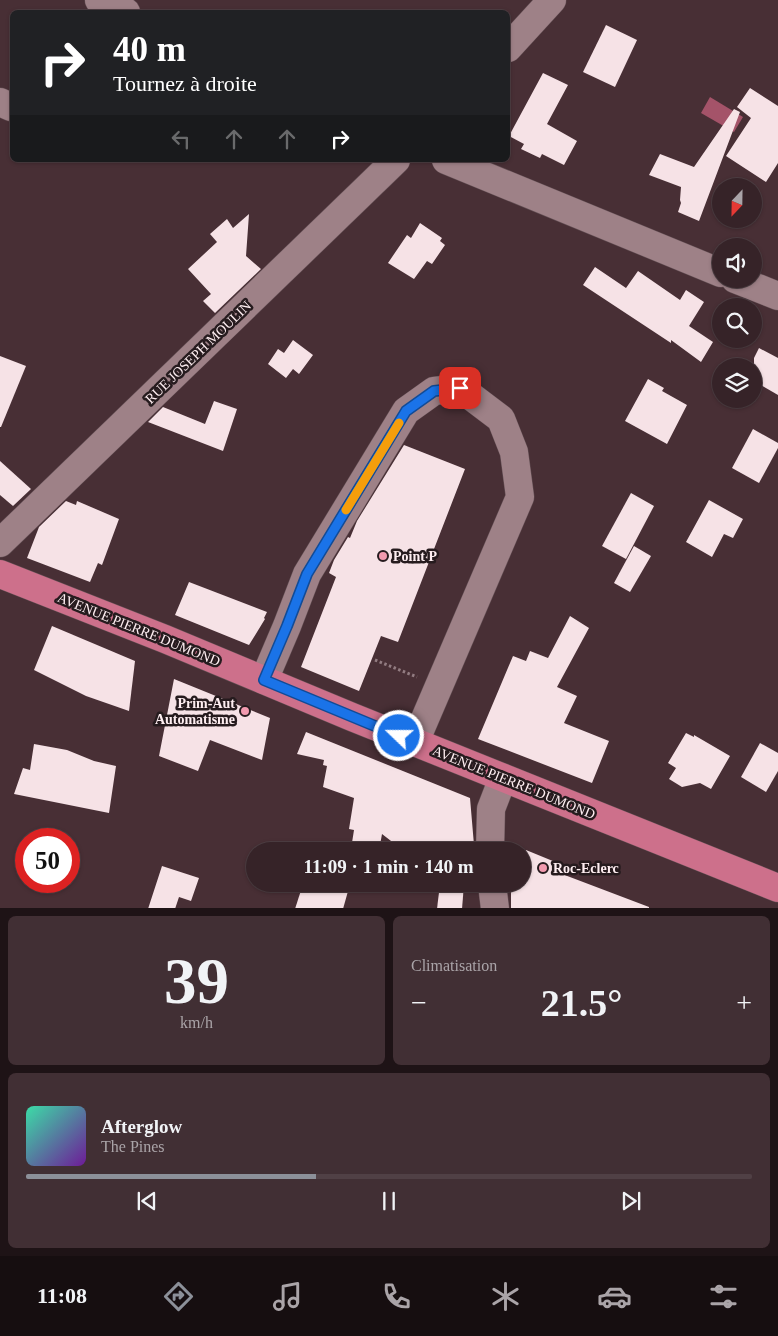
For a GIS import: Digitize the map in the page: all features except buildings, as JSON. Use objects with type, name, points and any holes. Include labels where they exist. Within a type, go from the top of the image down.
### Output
[{"type":"main road","name":"AVENUE PIERRE DUMOND","points":[[0,574],[156,635],[503,778],[778,888]]},
{"type":"street","points":[[99,0],[122,10]]},
{"type":"street","points":[[510,46],[552,0]]},
{"type":"street","name":"RUE JOSEPH MOULIN","points":[[0,543],[394,162]]},
{"type":"street","points":[[451,162],[712,269]]},
{"type":"street","points":[[758,288],[778,296]]},
{"type":"street","points":[[264,680],[307,574],[406,411],[434,391],[460,388],[501,419],[514,452],[520,496],[415,742]]},
{"type":"street","points":[[490,842],[491,809],[503,778]]},
{"type":"street","points":[[493,892],[495,908]]},
{"type":"path","points":[[375,660],[420,678]]},
{"type":"shaded area","points":[[710,97],[743,117],[734,132],[701,113]]},
{"type":"slow traffic","points":[[346,510],[399,423]]},
{"type":"place","name":"Point P","points":[[383,556]]},
{"type":"place","name":"Prim-Aut Automatisme","points":[[245,711]]},
{"type":"place","name":"Roc-Eclerc","points":[[543,868]]},
{"type":"route","points":[[399,736],[264,680],[307,574],[406,411],[434,391],[460,388]]}]
